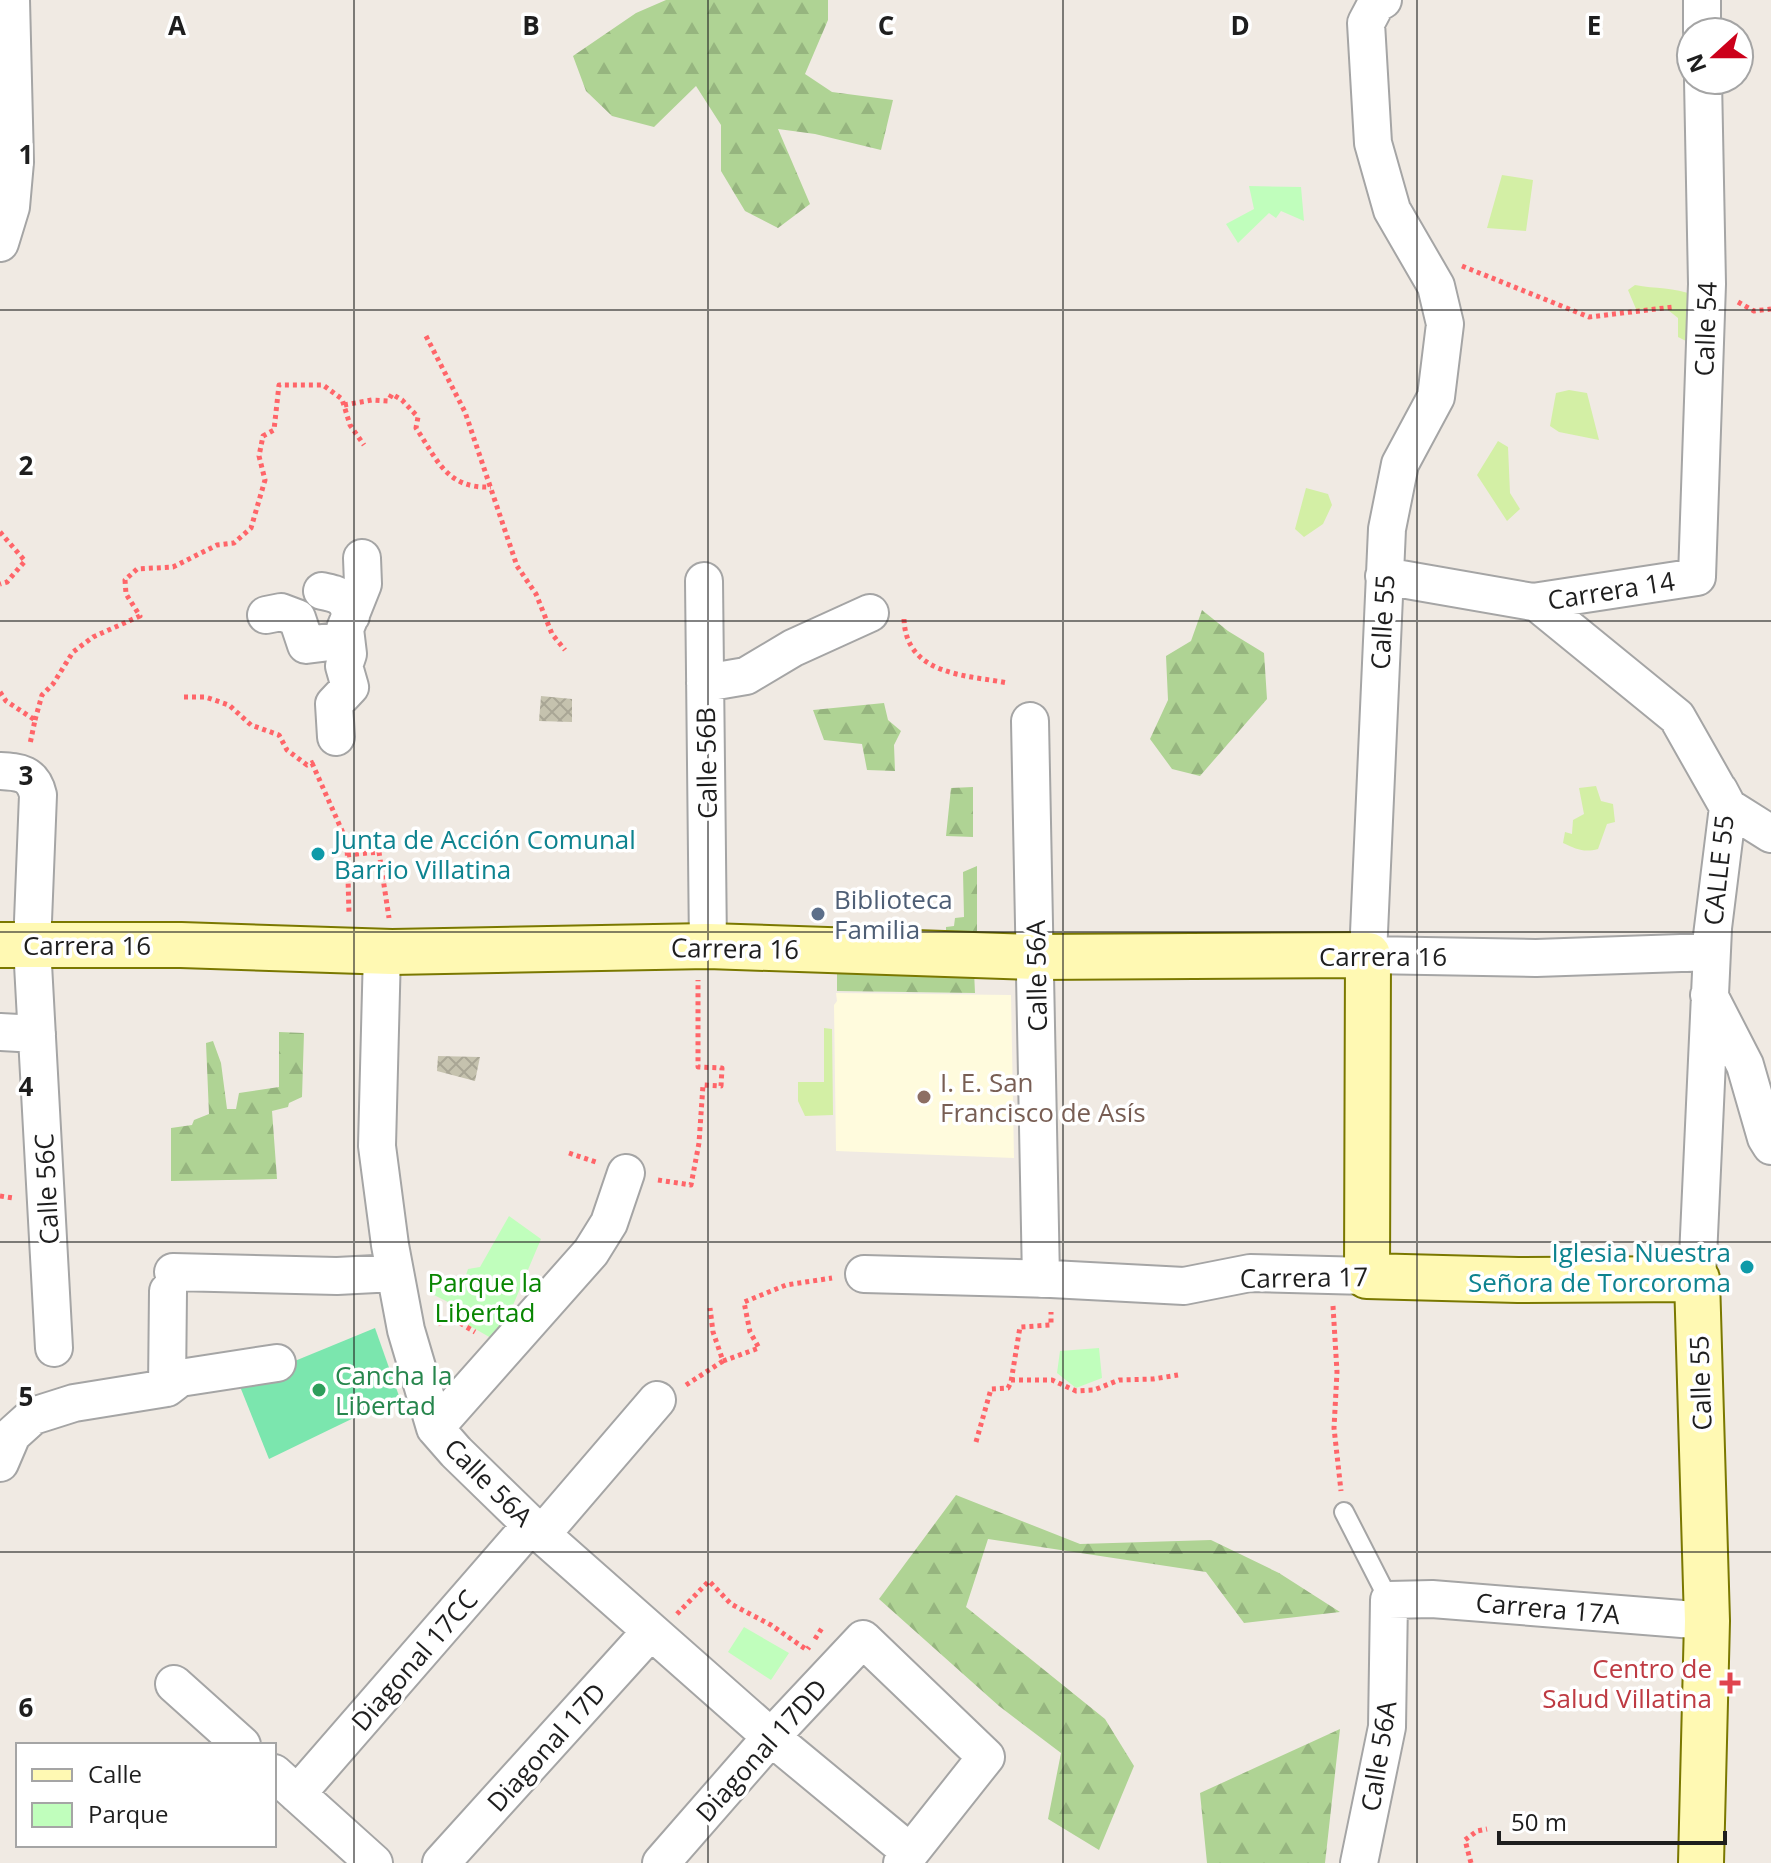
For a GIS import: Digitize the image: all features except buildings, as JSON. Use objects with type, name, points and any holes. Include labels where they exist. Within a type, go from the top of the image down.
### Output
[{"type":"street","points":[[0,243],[11,207],[15,162],[11,0]]},
{"type":"street","points":[[1383,0],[1376,4],[1366,23],[1373,143],[1392,210],[1436,286]]},
{"type":"street","name":"Calle 54","points":[[1697,577],[1707,284],[1703,96]]},
{"type":"street","name":"Calle 55","points":[[1349,1275],[1368,955],[1387,529],[1400,464],[1436,397],[1445,324],[1436,286]]},
{"type":"street","points":[[349,628],[363,584],[362,558]]},
{"type":"street","name":"Carrera 14","points":[[1384,576],[1535,602],[1697,577]]},
{"type":"street","name":"Calle 56B","points":[[704,581],[708,946]]},
{"type":"street","points":[[322,591],[346,599],[349,628],[348,654],[344,666],[350,687],[334,704],[324,750]]},
{"type":"street","name":"CALLE 55","points":[[1493,957],[1710,952],[1728,807],[1677,717],[1535,602]]},
{"type":"street","points":[[266,615],[281,612],[297,618],[306,645],[349,628]]},
{"type":"street","points":[[705,683],[746,676],[793,648],[870,613]]},
{"type":"street","name":"Calle 56A","points":[[1030,721],[1046,1279]]},
{"type":"street","name":"Calle 56C","points":[[12,772],[35,783],[38,795],[16,946],[37,1034],[54,1348]]},
{"type":"street","points":[[1728,807],[1771,834]]},
{"type":"street","name":"Carrera 16","points":[[16,946],[181,945],[375,951],[708,946],[1035,957],[1493,957]]},
{"type":"street","name":"Calle 56A","points":[[375,951],[377,1146],[407,1334],[435,1428],[537,1529],[660,1627],[771,1737],[906,1857]]},
{"type":"street","name":"Calle 55","points":[[1701,1863],[1707,1621],[1697,1279],[1710,952]]},
{"type":"street","points":[[1708,993],[1745,1065],[1771,1146]]},
{"type":"street","points":[[0,1032],[37,1034]]},
{"type":"street","points":[[435,1428],[591,1252],[609,1223],[626,1173]]},
{"type":"street","points":[[167,1388],[170,1282],[395,1273]]},
{"type":"street","name":"Carrera 17","points":[[864,1274],[1184,1286],[1250,1273],[1518,1280],[1697,1279]]},
{"type":"street","points":[[0,1463],[12,1435],[33,1416],[74,1403],[167,1388],[180,1378],[277,1363]]},
{"type":"street","name":"Diagonal 17CC","points":[[286,1784],[537,1529],[657,1400]]},
{"type":"street","name":"Carrera 17A","points":[[1389,1600],[1432,1599],[1707,1621]]},
{"type":"street","name":"Calle 56A","points":[[1359,1863],[1387,1727],[1389,1600]]},
{"type":"street","name":"Diagonal 17D","points":[[441,1863],[660,1627]]},
{"type":"street","name":"Diagonal 17DD","points":[[661,1863],[771,1737],[863,1639],[986,1757],[906,1857]]},
{"type":"street","points":[[174,1684],[240,1743]]},
{"type":"street","points":[[286,1784],[374,1863]]},
{"type":"lane","points":[[1344,1512],[1389,1600]]},
{"type":"path","points":[[1436,286],[1463,266],[1589,317],[1685,306],[1707,284],[1754,311],[1771,309]]},
{"type":"path","points":[[426,336],[465,412],[517,566],[536,594],[552,634],[565,650]]},
{"type":"path","points":[[12,772],[35,720],[42,695],[53,684],[73,652],[93,637],[140,616],[126,594],[125,580],[137,569],[173,567],[217,545],[234,543],[251,528],[265,480],[259,456],[263,436],[274,430],[279,385],[323,385],[342,399],[350,425],[364,445]]},
{"type":"path","points":[[344,405],[372,400],[388,401],[392,394],[418,417],[416,428],[450,478],[472,488],[491,487]]},
{"type":"path","points":[[0,532],[25,561],[7,582],[0,584]]},
{"type":"path","points":[[870,613],[891,602],[904,610],[904,625],[913,649],[922,661],[958,676],[1008,683]]},
{"type":"path","points":[[0,692],[6,701],[35,720]]},
{"type":"path","points":[[184,697],[205,697],[229,705],[251,725],[279,735],[287,750],[307,765],[324,750],[347,842],[347,855],[375,951]]},
{"type":"path","points":[[347,855],[379,852],[375,951]]},
{"type":"path","points":[[691,1185],[699,1143],[703,1085],[721,1086],[722,1068],[709,1067]]},
{"type":"path","points":[[657,1400],[723,1361],[759,1348],[750,1332],[744,1302],[786,1285],[864,1274]]},
{"type":"path","points":[[1344,1512],[1334,1428],[1337,1372],[1349,1275]]},
{"type":"path","points":[[976,1442],[991,1389],[1008,1388],[1020,1327],[1051,1325],[1046,1279]]},
{"type":"path","points":[[710,1308],[713,1332],[723,1361]]},
{"type":"path","points":[[407,1334],[453,1319],[504,1351]]},
{"type":"path","points":[[1011,1380],[1052,1380],[1076,1391],[1094,1390],[1119,1380],[1178,1375]]},
{"type":"path","points":[[660,1627],[709,1581],[731,1604],[771,1625],[807,1650],[822,1628]]},
{"type":"path","points":[[1471,1863],[1465,1840],[1477,1831],[1487,1829]]},
{"type":"shaded area","points":[[541,696],[572,699],[572,722],[539,721]]},
{"type":"shaded area","name":"I. E. San Francisco de Asís","points":[[836,993],[1011,995],[1014,1158],[836,1151]]},
{"type":"shaded area","points":[[438,1056],[480,1057],[475,1081],[437,1071]]},
{"type":"green space","points":[[666,0],[828,0],[828,20],[805,74],[832,92],[893,100],[881,150],[815,134],[778,129],[810,204],[778,228],[745,211],[721,171],[721,125],[696,86],[654,127],[612,116],[586,91],[573,56],[636,13]]},
{"type":"green space","points":[[1502,175],[1533,180],[1526,231],[1487,228]]},
{"type":"green space","points":[[1249,186],[1301,187],[1304,221],[1281,211],[1276,218],[1269,213],[1238,243],[1226,224],[1254,209]]},
{"type":"green space","points":[[1635,285],[1693,295],[1694,345],[1678,337],[1678,318],[1668,310],[1636,309],[1628,290]]},
{"type":"green space","points":[[1569,390],[1587,393],[1599,440],[1559,432],[1550,426],[1556,393]]},
{"type":"green space","points":[[1498,441],[1508,447],[1510,493],[1520,509],[1507,521],[1477,475]]},
{"type":"green space","points":[[1306,488],[1328,494],[1332,505],[1323,524],[1304,537],[1295,529]]},
{"type":"green space","points":[[1202,610],[1228,631],[1264,653],[1267,699],[1200,776],[1172,769],[1150,739],[1168,700],[1166,656],[1191,641]]},
{"type":"green space","points":[[884,703],[888,720],[901,731],[894,745],[895,771],[867,770],[862,744],[824,740],[813,710]]},
{"type":"green space","points":[[1596,786],[1601,801],[1613,804],[1615,822],[1607,824],[1598,849],[1580,850],[1563,843],[1565,832],[1572,834],[1573,820],[1584,814],[1579,788]]},
{"type":"green space","points":[[973,787],[973,837],[946,836],[951,788]]},
{"type":"green space","points":[[977,866],[977,938],[946,939],[946,927],[954,926],[955,918],[964,917],[963,872]]},
{"type":"green space","points":[[837,970],[974,971],[975,993],[837,991]]},
{"type":"green space","points":[[824,1028],[832,1029],[833,1115],[805,1116],[798,1101],[798,1082],[824,1082]]},
{"type":"green space","points":[[279,1032],[304,1033],[302,1097],[289,1103],[288,1107],[272,1111],[277,1179],[171,1181],[171,1128],[192,1125],[194,1120],[209,1114],[206,1043],[213,1041],[221,1063],[227,1109],[236,1109],[239,1093],[279,1087]]},
{"type":"green space","name":"Parque la Libertad","points":[[509,1216],[541,1239],[511,1310],[491,1338],[451,1315],[456,1306],[430,1293],[437,1278],[466,1275],[468,1269],[480,1267]]},
{"type":"green space","name":"Cancha la Libertad","points":[[375,1328],[399,1396],[269,1459],[239,1384]]},
{"type":"green space","points":[[1099,1348],[1102,1378],[1076,1388],[1057,1373],[1060,1351]]},
{"type":"green space","points":[[956,1495],[1080,1544],[1211,1540],[1279,1573],[1340,1612],[1244,1623],[1206,1572],[988,1539],[966,1607],[1105,1719],[1134,1766],[1099,1850],[1048,1819],[1061,1753],[999,1706],[879,1599]]},
{"type":"green space","points":[[744,1627],[789,1653],[771,1680],[728,1652]]},
{"type":"green space","points":[[1340,1729],[1325,1863],[1207,1863],[1200,1793]]},
{"type":"place","name":"Junta de Acción Comunal Barrio Villatina","points":[[318,854]]},
{"type":"place","name":"Biblioteca Familia","points":[[818,914]]},
{"type":"place","name":"I. E. San Francisco de Asís","points":[[924,1097]]},
{"type":"place","name":"Iglesia Nuestra Señora de Torcoroma","points":[[1747,1267]]},
{"type":"place","name":"Cancha la Libertad","points":[[319,1390]]},
{"type":"place","name":"Centro de Salud Villatina","points":[[1730,1683]]}]
